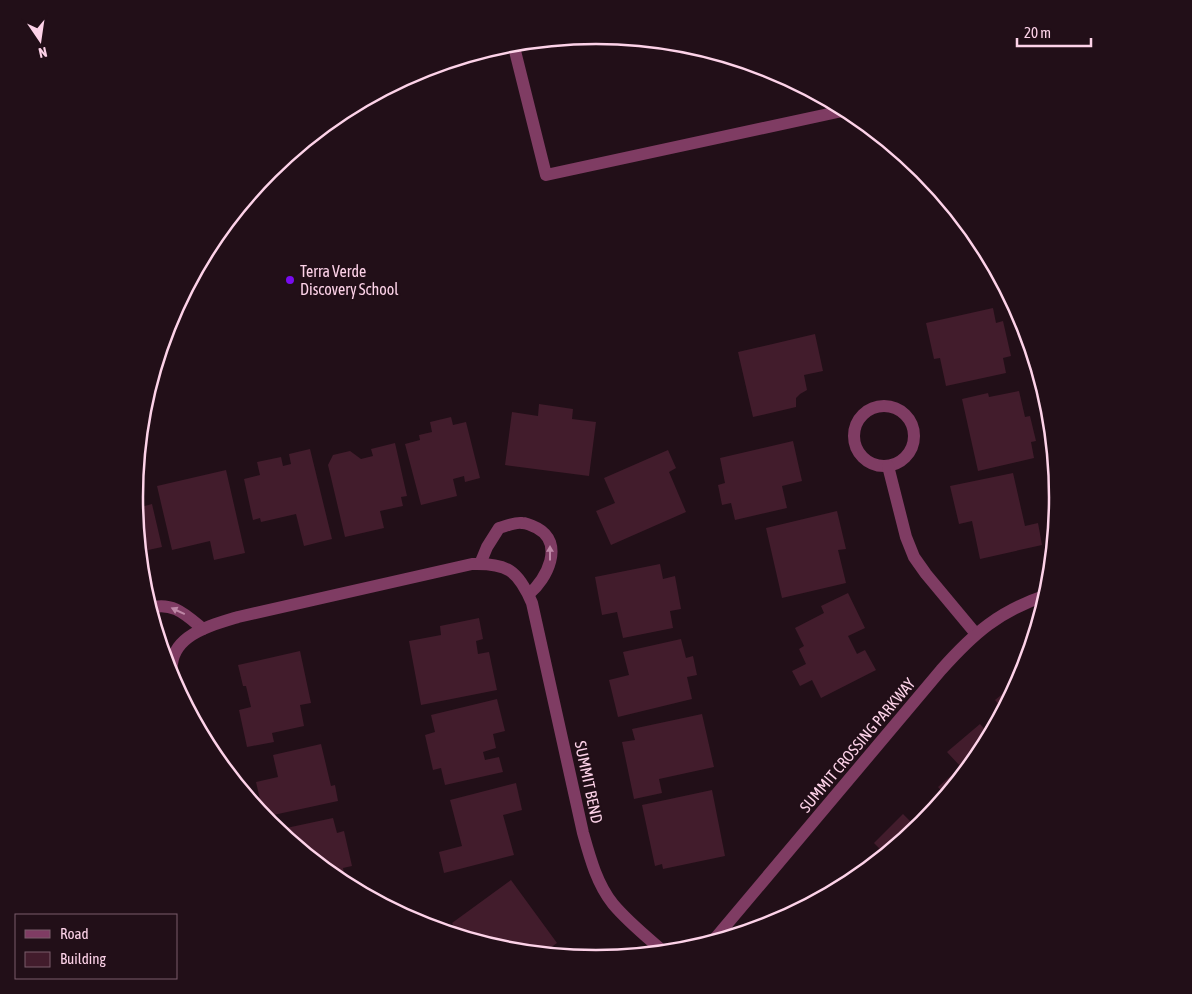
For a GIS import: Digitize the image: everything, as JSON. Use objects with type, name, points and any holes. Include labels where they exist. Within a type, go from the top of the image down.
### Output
[{"type":"street","points":[[515,51],[546,175],[836,112]]},
{"type":"street","points":[[888,406],[898,410],[910,420],[914,430],[914,443],[909,454],[900,462],[888,466],[869,463],[862,457],[855,446],[854,433],[858,420],[866,412],[877,407],[888,406]]},
{"type":"street","points":[[888,466],[906,537],[914,557],[976,634]]},
{"type":"street","points":[[480,564],[487,547],[499,528],[522,522],[543,532],[550,543],[552,554],[550,566],[538,586],[528,594]]},
{"type":"street","name":"SUMMIT BEND","points":[[173,659],[175,651],[192,634],[238,617],[472,564],[500,565],[508,569],[526,587],[537,622],[583,833],[592,863],[600,883],[612,903],[657,946]]},
{"type":"street","name":"SUMMIT CROSSING PARKWAY","points":[[720,933],[941,670],[976,634],[998,617],[1015,607],[1038,598]]},
{"type":"street","points":[[156,607],[167,606],[182,611],[203,629]]},
{"type":"building","points":[[993,308],[996,323],[1003,321],[1011,356],[1003,358],[1006,373],[946,386],[940,358],[934,359],[926,323]]},
{"type":"building","points":[[815,334],[823,371],[804,375],[807,390],[796,398],[796,407],[753,417],[738,352]]},
{"type":"building","points":[[1019,391],[1025,417],[1030,416],[1036,441],[1031,442],[1034,458],[978,471],[962,399],[988,393],[989,397]]},
{"type":"building","points":[[539,404],[573,409],[572,419],[596,422],[589,476],[505,465],[512,412],[538,416]]},
{"type":"building","points":[[451,417],[453,425],[466,422],[480,478],[465,482],[464,476],[453,479],[457,496],[421,505],[405,444],[420,440],[419,435],[432,432],[430,422]]},
{"type":"building","points":[[793,441],[802,481],[782,486],[787,508],[735,520],[731,503],[722,505],[718,485],[725,483],[720,458]]},
{"type":"building","points":[[395,443],[407,496],[401,497],[403,506],[380,511],[384,528],[345,537],[328,465],[333,455],[350,451],[361,459],[373,456],[371,449]]},
{"type":"building","points":[[310,449],[332,539],[304,546],[296,514],[261,522],[260,518],[253,520],[244,479],[260,475],[257,462],[281,457],[283,466],[291,464],[289,454]]},
{"type":"building","points":[[668,450],[676,468],[669,472],[686,512],[611,545],[596,511],[615,503],[604,478]]},
{"type":"building","points":[[226,470],[245,553],[214,560],[210,541],[172,550],[157,486]]},
{"type":"building","points":[[1013,473],[1025,526],[1038,523],[1042,545],[980,559],[972,521],[959,524],[950,486]]},
{"type":"building","points":[[152,504],[162,547],[146,550],[143,506]]},
{"type":"building","points":[[837,511],[846,549],[838,550],[846,583],[782,598],[766,528]]},
{"type":"building","points":[[660,564],[663,579],[675,576],[681,609],[670,611],[673,628],[623,638],[617,612],[602,615],[595,577]]},
{"type":"building","points":[[848,593],[865,628],[848,636],[857,654],[865,650],[876,670],[821,698],[812,680],[800,686],[792,671],[806,664],[799,649],[804,646],[795,628],[824,613],[821,606]]},
{"type":"building","points":[[479,618],[483,639],[476,641],[478,654],[489,652],[497,690],[421,705],[409,641],[441,635],[440,626]]},
{"type":"building","points":[[681,639],[686,658],[693,656],[697,675],[687,677],[692,699],[618,717],[609,680],[629,675],[623,652]]},
{"type":"building","points":[[300,651],[311,703],[300,705],[304,726],[272,733],[274,742],[247,747],[239,710],[251,707],[238,665]]},
{"type":"building","points":[[1005,692],[999,705],[995,700]]},
{"type":"building","points":[[497,699],[505,731],[493,734],[496,748],[483,752],[485,760],[499,757],[503,772],[445,785],[441,768],[433,770],[425,735],[435,732],[431,715]]},
{"type":"building","points":[[702,714],[714,767],[659,779],[662,793],[634,799],[622,742],[635,740],[632,729]]},
{"type":"building","points":[[980,724],[985,730],[961,767],[947,752]]},
{"type":"building","points":[[321,744],[331,786],[335,785],[338,801],[274,815],[260,801],[256,782],[278,777],[273,755]]},
{"type":"building","points":[[959,769],[941,791],[938,787]]},
{"type":"building","points":[[516,783],[522,810],[503,815],[514,855],[444,873],[439,852],[462,846],[450,800]]},
{"type":"building","points":[[712,790],[725,856],[663,869],[662,864],[655,866],[642,805]]},
{"type":"building","points":[[903,814],[911,822],[881,850],[874,843]]},
{"type":"building","points":[[333,818],[337,833],[344,831],[352,866],[343,868],[344,874],[320,857],[287,828]]},
{"type":"building","points":[[511,880],[557,943],[551,947],[508,942],[455,928],[452,923]]},
{"type":"place","name":"Terra Verde Discovery School","points":[[290,280]]}]
